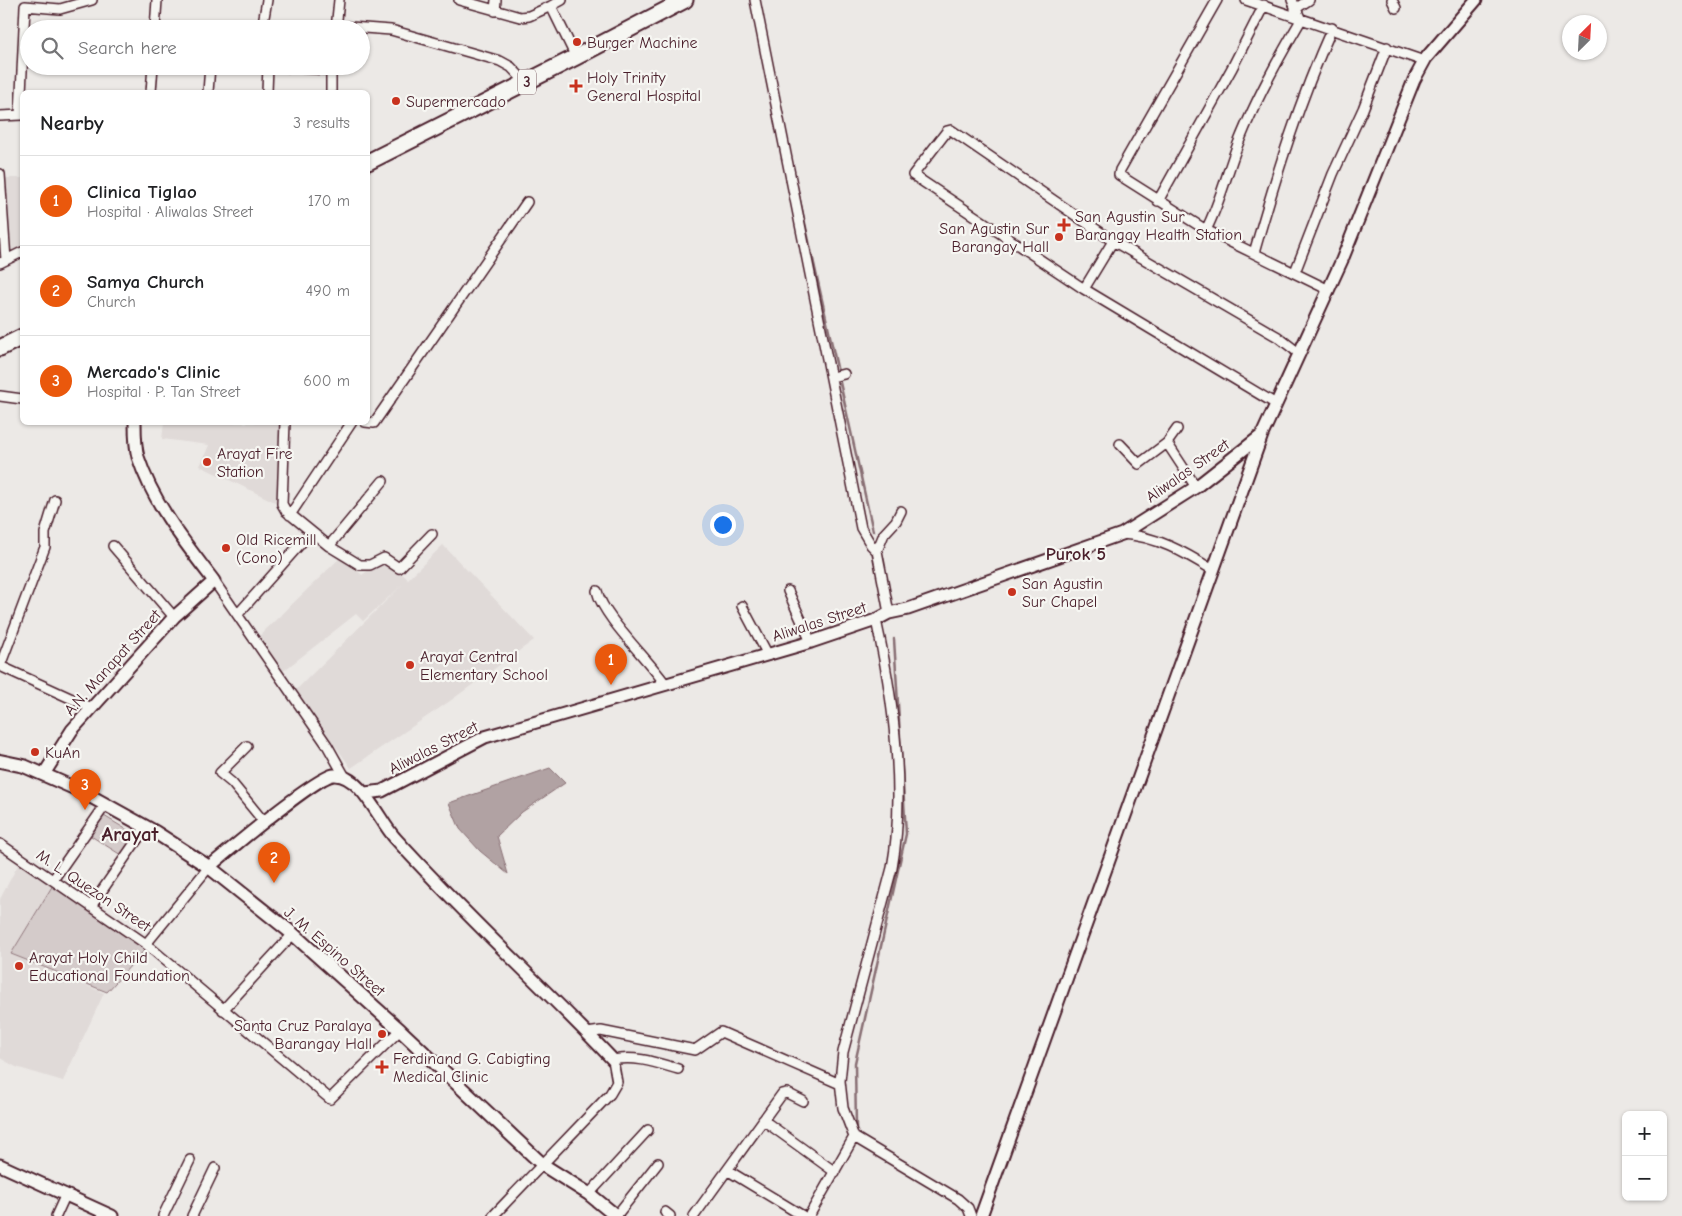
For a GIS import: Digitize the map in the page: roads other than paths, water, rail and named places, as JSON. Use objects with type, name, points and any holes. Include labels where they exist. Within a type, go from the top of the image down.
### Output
[{"type":"highway","name":"3","points":[[370,161],[576,58],[685,0]]},
{"type":"highway","points":[[0,348],[20,338]]},
{"type":"main road","name":"J. M. Espino Street","points":[[0,761],[24,766],[44,774],[106,804],[209,867],[293,934],[400,1030],[543,1165],[589,1194],[616,1216]]},
{"type":"street","points":[[25,20],[25,6],[60,9],[92,0]]},
{"type":"street","points":[[155,20],[156,0]]},
{"type":"street","points":[[264,20],[267,0]]},
{"type":"street","points":[[338,20],[339,0]]},
{"type":"street","points":[[455,0],[520,17],[529,16],[562,0]]},
{"type":"street","points":[[495,11],[496,0]]},
{"type":"street","points":[[755,0],[833,377],[861,528],[877,551],[889,613]]},
{"type":"street","points":[[1217,0],[1119,175],[1206,230],[1330,290]]},
{"type":"street","points":[[1246,0],[1424,61]]},
{"type":"street","points":[[1301,20],[1294,4],[1309,0]]},
{"type":"street","points":[[981,1216],[1062,997],[1262,435],[1330,290],[1397,120],[1424,61],[1476,0]]},
{"type":"street","points":[[551,6],[576,58]]},
{"type":"street","points":[[1158,201],[1264,6]]},
{"type":"street","points":[[1206,230],[1214,215],[1224,179],[1247,122],[1301,20]]},
{"type":"street","points":[[1254,253],[1285,145],[1313,70],[1332,28]]},
{"type":"street","points":[[370,29],[391,30],[500,61],[512,67],[526,83]]},
{"type":"street","points":[[1294,272],[1332,174],[1363,109],[1387,47]]},
{"type":"street","points":[[23,90],[25,75]]},
{"type":"street","points":[[152,90],[153,75]]},
{"type":"street","points":[[208,90],[209,75]]},
{"type":"street","points":[[267,90],[269,75]]},
{"type":"street","points":[[331,75],[331,90]]},
{"type":"street","points":[[0,116],[20,115]]},
{"type":"street","points":[[1276,404],[1084,289],[913,175],[947,131],[951,130],[1113,241],[1278,336],[1300,354]]},
{"type":"street","points":[[0,174],[3,261],[20,253]]},
{"type":"street","points":[[370,423],[374,423],[527,202]]},
{"type":"street","points":[[1084,289],[1113,241]]},
{"type":"street","points":[[833,377],[844,374]]},
{"type":"street","points":[[0,396],[20,399]]},
{"type":"street","points":[[135,425],[138,456],[162,508],[238,614],[327,745],[345,778]]},
{"type":"street","points":[[284,425],[282,504],[290,515],[310,533],[360,565],[370,565],[384,558],[399,568],[432,534]]},
{"type":"street","points":[[290,515],[350,425]]},
{"type":"street","points":[[1120,444],[1140,464],[1167,443],[1177,429]]},
{"type":"street","name":"Aliwalas Street","points":[[366,793],[382,792],[485,737],[811,642],[876,620],[889,613],[908,610],[1122,534],[1196,486],[1262,435]]},
{"type":"street","points":[[1167,443],[1196,486]]},
{"type":"street","points":[[328,546],[383,481]]},
{"type":"street","points":[[55,500],[45,533],[45,547],[0,666],[92,708]]},
{"type":"street","points":[[877,551],[884,534],[896,521],[900,511]]},
{"type":"street","points":[[238,614],[310,533]]},
{"type":"street","points":[[1122,534],[1143,535],[1158,540],[1213,570]]},
{"type":"street","points":[[113,546],[174,617]]},
{"type":"street","name":"A.N. Manapat Street","points":[[44,774],[72,730],[174,617],[214,581]]},
{"type":"street","points":[[597,591],[601,602],[625,635],[666,684]]},
{"type":"street","points":[[788,591],[811,642]]},
{"type":"street","points":[[742,606],[768,655]]},
{"type":"street","points":[[876,620],[883,655],[894,741],[896,840],[892,868],[843,1052],[840,1084],[843,1108],[854,1137],[958,1199],[968,1208],[971,1216]]},
{"type":"street","points":[[247,746],[220,772],[232,783],[264,822]]},
{"type":"street","points":[[146,944],[209,867],[264,822],[322,780],[334,775],[345,778],[366,793],[375,813],[404,848],[489,938],[613,1060],[617,1082],[610,1094],[493,1216]]},
{"type":"street","points":[[53,880],[106,804]]},
{"type":"street","points":[[92,905],[146,827]]},
{"type":"street","name":"M. L. Quezon Street","points":[[0,844],[92,905],[146,944],[330,1099],[400,1030]]},
{"type":"street","points":[[223,1010],[293,934]]},
{"type":"street","points":[[587,1033],[601,1031],[695,1050],[721,1032],[840,1084]]},
{"type":"street","points":[[613,1060],[625,1057],[678,1069]]},
{"type":"street","points":[[697,1215],[727,1170],[785,1092],[803,1101]]},
{"type":"street","points":[[763,1120],[835,1172]]},
{"type":"street","points":[[589,1194],[648,1130]]},
{"type":"street","points":[[809,1216],[854,1137]]},
{"type":"street","points":[[163,1216],[190,1160]]},
{"type":"street","points":[[616,1216],[658,1163]]},
{"type":"street","points":[[0,1165],[112,1216]]},
{"type":"street","points":[[192,1216],[215,1168]]},
{"type":"street","points":[[727,1170],[803,1216]]},
{"type":"street","points":[[56,1216],[66,1194]]},
{"type":"waterway","points":[[797,187],[838,372]]},
{"type":"waterway","points":[[839,378],[873,531]]},
{"type":"waterway","points":[[856,1128],[855,1063],[906,834],[894,639]]},
{"type":"place","name":"Burger Machine","points":[[577,42]]},
{"type":"place","name":"Holy Trinity General Hospital","points":[[576,86]]},
{"type":"place","name":"Supermercado","points":[[396,101]]},
{"type":"place","name":"San Agustin Sur Barangay Health Station","points":[[1064,225]]},
{"type":"place","name":"San Agustin Sur Barangay Hall","points":[[1059,237]]},
{"type":"place","name":"Arayat Fire Station","points":[[207,462]]},
{"type":"place","name":"Old Ricemill (Cono)","points":[[226,548]]},
{"type":"place","name":"San Agustin Sur Chapel","points":[[1012,592]]},
{"type":"place","name":"Arayat Central Elementary School","points":[[410,665]]},
{"type":"place","name":"Clinica Tiglao","points":[[611,685]]},
{"type":"place","name":"KuAn","points":[[35,752]]},
{"type":"place","name":"Mercado's Clinic","points":[[85,810]]},
{"type":"place","name":"Samya Church","points":[[274,883]]},
{"type":"place","name":"Arayat Holy Child Educational Foundation","points":[[19,966]]},
{"type":"place","name":"Santa Cruz Paralaya Barangay Hall","points":[[382,1034]]},
{"type":"place","name":"Ferdinand G. Cabigting Medical Clinic","points":[[382,1067]]},
{"type":"district","name":"Purok 5","points":[[1076,554]]},
{"type":"district","name":"Arayat","points":[[130,834]]}]
